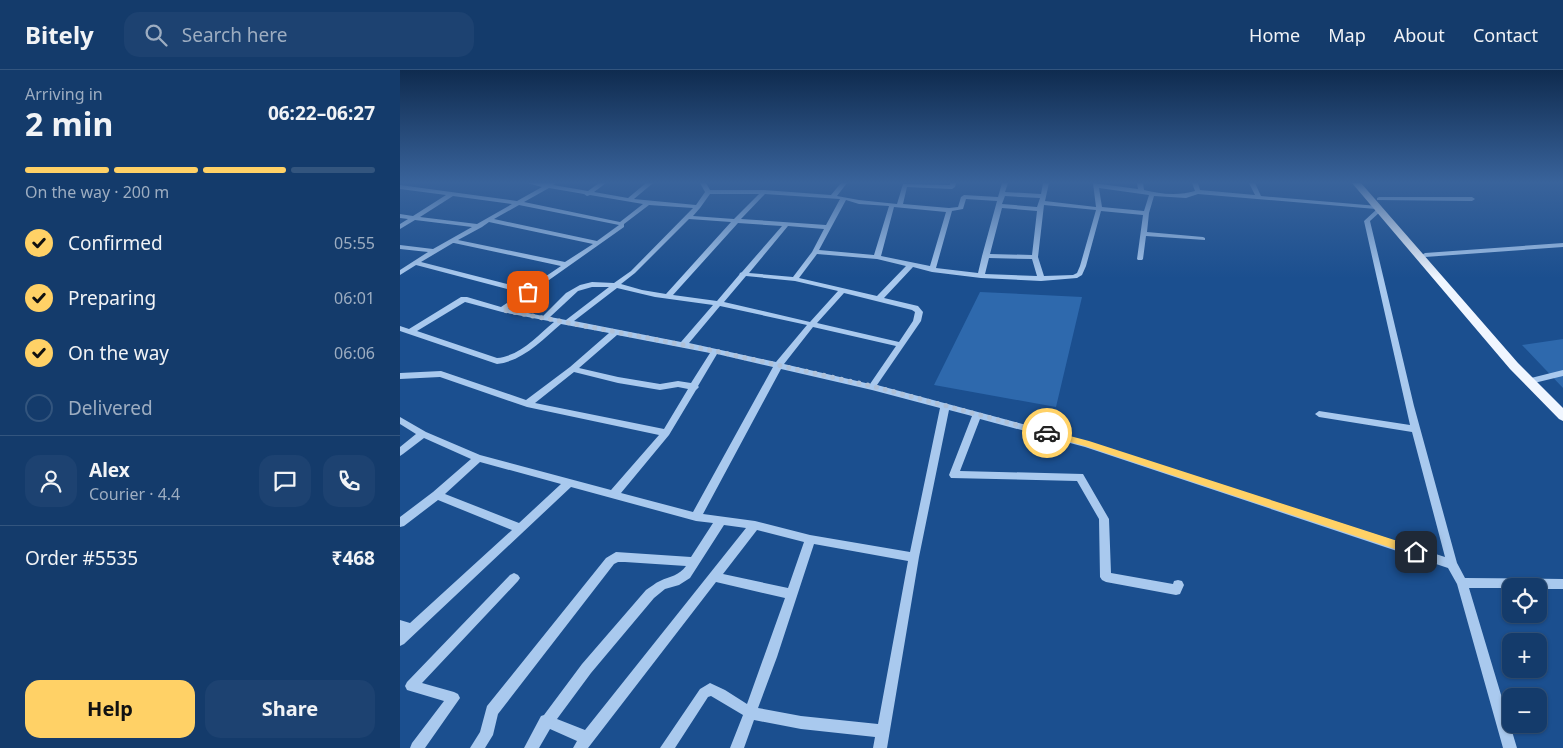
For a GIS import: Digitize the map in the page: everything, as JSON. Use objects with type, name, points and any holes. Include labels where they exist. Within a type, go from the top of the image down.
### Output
[{"type":"main road","points":[[1386,215],[1514,366],[1563,416]]},
{"type":"main road","points":[[1387,215],[1527,370],[1530,381]]},
{"type":"street","points":[[400,227],[421,215]]},
{"type":"street","points":[[400,273],[434,251],[499,215]]},
{"type":"street","points":[[576,215],[621,224]]},
{"type":"street","points":[[502,310],[599,243],[622,226],[621,224],[633,215]]},
{"type":"street","points":[[400,328],[497,361],[504,361],[516,356],[633,272],[690,215]]},
{"type":"street","points":[[667,297],[742,215]]},
{"type":"street","points":[[795,279],[816,252],[835,215]]},
{"type":"street","points":[[877,257],[889,215]]},
{"type":"street","points":[[932,270],[949,215]]},
{"type":"street","points":[[981,276],[997,215]]},
{"type":"street","points":[[1040,215],[1035,257],[1041,279]]},
{"type":"street","points":[[816,252],[877,257],[932,270],[981,276],[1041,279],[1075,277],[1080,274],[1096,215]]},
{"type":"street","points":[[1140,258],[1146,215]]},
{"type":"street","points":[[1371,215],[1366,221],[1452,564],[1462,583],[1510,748]]},
{"type":"street","points":[[400,216],[480,226]]},
{"type":"street","points":[[687,217],[829,227]]},
{"type":"street","points":[[489,220],[599,243]]},
{"type":"street","points":[[683,345],[786,225]]},
{"type":"street","points":[[1144,234],[1203,239]]},
{"type":"street","points":[[454,241],[568,265]]},
{"type":"street","points":[[1424,255],[1563,245]]},
{"type":"street","points":[[400,247],[434,251]]},
{"type":"street","points":[[985,256],[1035,257]]},
{"type":"street","points":[[415,263],[528,292]]},
{"type":"street","points":[[878,300],[911,265]]},
{"type":"street","points":[[742,274],[795,279],[915,308],[919,312],[917,321],[872,386]]},
{"type":"street","points":[[545,318],[576,289],[584,284],[592,283],[616,285],[629,290],[719,304],[900,345]]},
{"type":"street","points":[[696,517],[778,366],[811,325],[842,291]]},
{"type":"street","points":[[411,331],[464,299],[502,310],[715,351],[872,386],[1086,444],[1452,564]]},
{"type":"street","points":[[527,404],[573,369],[615,332]]},
{"type":"street","points":[[613,495],[666,433],[715,351]]},
{"type":"street","points":[[573,369],[618,380],[660,387],[678,384],[695,387]]},
{"type":"street","points":[[1530,381],[1563,373]]},
{"type":"street","points":[[402,378],[441,374],[527,404],[666,433]]},
{"type":"street","points":[[880,748],[914,557],[944,406]]},
{"type":"street","points":[[1319,414],[1417,429]]},
{"type":"street","points":[[977,415],[954,475],[1080,477],[1104,519],[1106,577],[1176,590],[1178,585]]},
{"type":"street","points":[[400,420],[423,434],[478,458],[568,484],[696,517],[755,525],[810,539],[914,557]]},
{"type":"street","points":[[400,452],[423,434]]},
{"type":"street","points":[[400,524],[437,495],[478,458]]},
{"type":"street","points":[[400,640],[406,628],[568,484]]},
{"type":"street","points":[[437,495],[520,528]]},
{"type":"street","points":[[531,748],[546,721],[585,670],[650,594],[662,585],[675,582],[686,574],[721,520]]},
{"type":"street","points":[[546,721],[583,743],[755,525]]},
{"type":"street","points":[[737,748],[751,713],[810,539]]},
{"type":"street","points":[[477,748],[486,734],[492,711],[610,561],[616,557],[625,557],[694,562]]},
{"type":"street","points":[[714,577],[791,594]]},
{"type":"street","points":[[416,748],[454,698],[411,686],[514,578]]},
{"type":"street","points":[[1462,583],[1563,584]]},
{"type":"street","points":[[667,748],[704,693],[710,689],[720,692],[751,713],[806,723],[884,731]]},
{"type":"shaded area","points":[[980,292],[1082,297],[1056,407],[934,385]]},
{"type":"shaded area","points":[[1563,339],[1563,388],[1522,345]]},
{"type":"way so far","points":[[528,292],[502,310],[715,351],[872,386],[1047,433]]},
{"type":"route","points":[[1047,433],[1086,444],[1416,552]]}]
